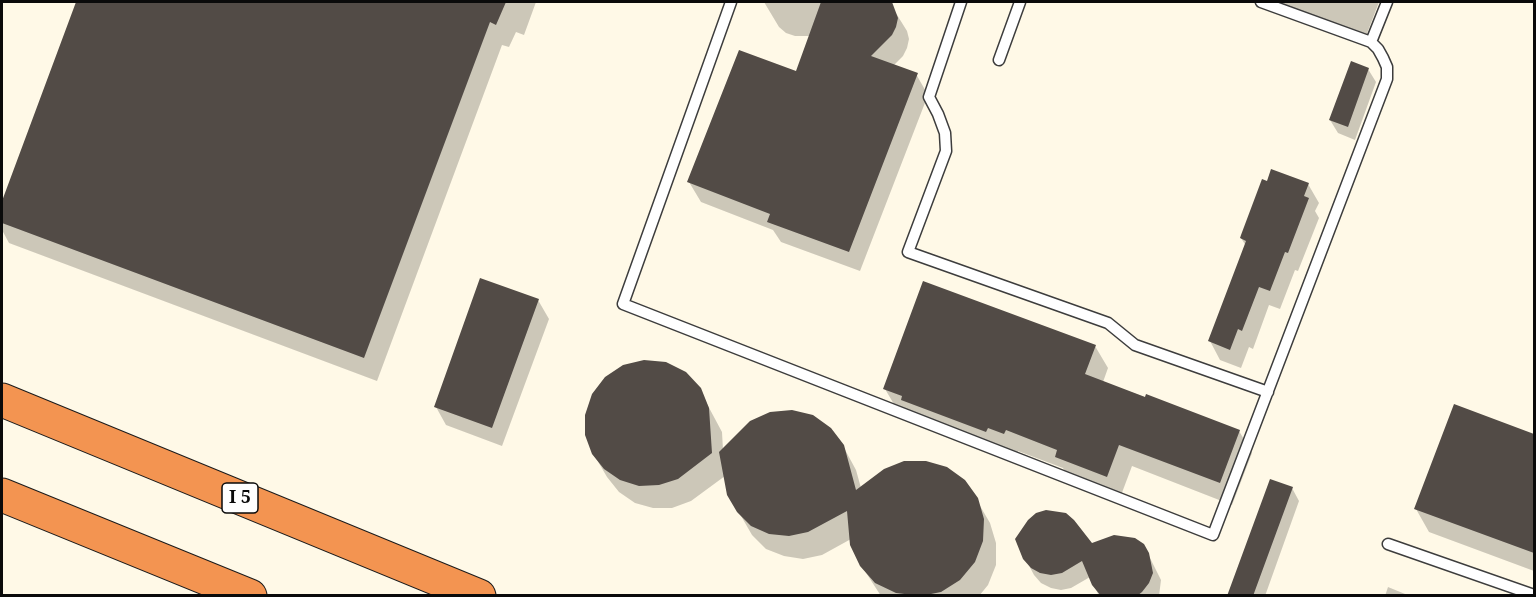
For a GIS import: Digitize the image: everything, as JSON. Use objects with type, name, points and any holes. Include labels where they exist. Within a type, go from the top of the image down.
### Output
[{"type":"highway","name":"I 5","points":[[2,400],[479,596]]},
{"type":"highway","points":[[2,495],[250,596]]},
{"type":"lane","points":[[731,2],[623,304],[1213,536],[1387,79],[1387,67],[1378,49],[1371,42],[1261,2]]},
{"type":"lane","points":[[961,2],[929,97],[945,133],[946,151],[908,252],[1108,323],[1136,345],[1268,392]]},
{"type":"lane","points":[[999,60],[1020,2]]},
{"type":"lane","points":[[1371,42],[1387,2]]},
{"type":"lane","points":[[1388,544],[1534,595]]},
{"type":"building","points":[[76,2],[506,2],[496,25],[490,22],[364,358],[2,223],[2,201]]},
{"type":"building","points":[[821,2],[892,2],[898,18],[896,27],[892,35],[871,56],[918,73],[849,252],[767,222],[770,214],[687,182],[739,50],[796,71]]},
{"type":"building","points":[[1351,61],[1369,68],[1348,127],[1329,120]]},
{"type":"building","points":[[1271,169],[1309,183],[1304,196],[1309,198],[1288,253],[1285,252],[1270,291],[1259,287],[1242,331],[1238,329],[1230,350],[1208,341],[1246,241],[1240,238],[1241,235],[1262,179],[1267,181]]},
{"type":"building","points":[[480,278],[539,299],[492,428],[434,407]]},
{"type":"building","points":[[923,281],[1096,345],[1085,374],[1145,397],[1146,394],[1240,430],[1220,483],[1119,445],[1107,477],[1055,457],[1057,450],[1006,430],[1004,434],[988,428],[986,432],[901,400],[902,396],[883,389]]},
{"type":"building","points":[[644,360],[666,362],[686,372],[701,388],[709,408],[712,453],[678,479],[659,485],[639,486],[620,480],[604,469],[592,454],[585,435],[585,415],[592,394],[605,377],[623,365]]},
{"type":"building","points":[[1454,404],[1534,434],[1534,553],[1414,509]]},
{"type":"building","points":[[792,410],[813,415],[831,428],[844,445],[856,490],[884,469],[904,461],[926,461],[947,467],[965,480],[978,498],[984,519],[983,541],[975,562],[960,580],[941,592],[921,596],[896,593],[875,583],[860,566],[850,545],[847,511],[808,532],[789,536],[769,534],[751,526],[737,512],[727,495],[719,452],[750,421],[770,412]]},
{"type":"building","points":[[1270,479],[1293,487],[1253,596],[1227,596]]},
{"type":"building","points":[[1046,510],[1066,513],[1092,543],[1114,535],[1135,538],[1144,544],[1149,553],[1153,573],[1142,592],[1137,596],[1101,596],[1092,585],[1082,561],[1062,573],[1051,575],[1031,568],[1023,559],[1015,539],[1028,520],[1036,513]]}]
